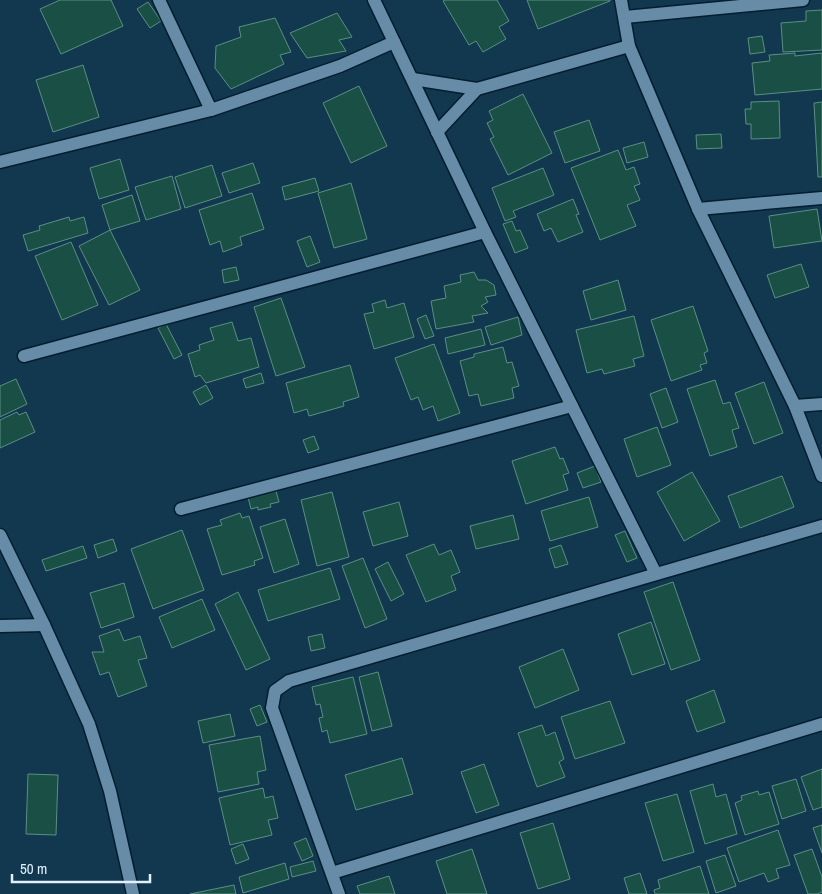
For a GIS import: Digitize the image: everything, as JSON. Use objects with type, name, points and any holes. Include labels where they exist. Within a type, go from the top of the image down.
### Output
[{"type":"street","points":[[159,0],[211,110]]},
{"type":"street","points":[[374,0],[485,232],[656,574]]},
{"type":"street","points":[[621,0],[629,46],[698,210],[795,406],[822,476]]},
{"type":"street","points":[[625,17],[739,3],[804,0]]},
{"type":"street","points":[[0,162],[211,110],[340,66],[394,42]]},
{"type":"street","points":[[413,79],[477,89],[629,46]]},
{"type":"street","points":[[437,132],[477,89]]},
{"type":"street","points":[[698,210],[822,198]]},
{"type":"street","points":[[24,356],[485,232]]},
{"type":"street","points":[[795,406],[822,404]]},
{"type":"street","points":[[181,509],[572,406]]},
{"type":"street","points":[[339,894],[272,708],[275,691],[289,681],[822,526]]},
{"type":"street","points":[[0,535],[89,724],[110,791],[133,894]]},
{"type":"street","points":[[0,626],[44,625]]},
{"type":"street","points":[[332,872],[822,724]]},
{"type":"building","points":[[60,0],[111,0],[123,26],[61,54],[40,9]]},
{"type":"building","points":[[497,0],[509,21],[499,27],[506,39],[483,52],[476,41],[469,45],[443,1]]},
{"type":"building","points":[[527,0],[610,0],[610,1],[538,29]]},
{"type":"building","points":[[148,2],[161,21],[150,28],[137,9]]},
{"type":"building","points":[[822,10],[822,50],[783,52],[781,23],[806,21],[806,11]]},
{"type":"building","points":[[337,13],[352,37],[339,40],[346,51],[307,58],[290,33]]},
{"type":"building","points":[[275,18],[291,52],[280,55],[284,64],[231,89],[215,68],[216,46],[241,37],[239,27]]},
{"type":"building","points":[[762,36],[765,52],[750,54],[748,38]]},
{"type":"building","points":[[795,53],[795,56],[822,53],[822,89],[755,95],[752,63],[770,61],[769,55]]},
{"type":"building","points":[[83,65],[99,117],[53,132],[36,80]]},
{"type":"building","points":[[359,86],[387,146],[351,163],[323,103]]},
{"type":"building","points":[[523,94],[552,153],[508,175],[490,139],[494,137],[487,123],[493,120],[489,111]]},
{"type":"building","points":[[779,101],[780,138],[751,139],[751,124],[746,124],[745,109],[751,109],[751,102]]},
{"type":"building","points":[[822,102],[822,177],[818,177],[814,103]]},
{"type":"building","points":[[589,120],[600,151],[565,163],[554,132]]},
{"type":"building","points":[[721,134],[722,148],[697,149],[696,135]]},
{"type":"building","points":[[644,142],[648,157],[627,163],[623,148]]},
{"type":"building","points":[[618,150],[626,170],[634,167],[640,184],[634,186],[640,200],[627,205],[636,226],[600,240],[571,168]]},
{"type":"building","points":[[120,159],[129,190],[99,199],[90,168]]},
{"type":"building","points":[[253,163],[260,183],[229,193],[222,173]]},
{"type":"building","points":[[212,165],[222,196],[185,208],[175,177]]},
{"type":"building","points":[[543,168],[554,195],[513,211],[516,217],[505,221],[492,188]]},
{"type":"building","points":[[172,176],[181,209],[146,220],[135,187]]},
{"type":"building","points":[[315,178],[319,191],[285,200],[282,187]]},
{"type":"building","points":[[351,183],[367,239],[334,248],[318,193]]},
{"type":"building","points":[[252,193],[264,229],[240,237],[242,245],[223,252],[220,241],[210,245],[199,210]]},
{"type":"building","points":[[132,195],[140,221],[110,230],[102,205]]},
{"type":"building","points":[[573,199],[579,214],[576,215],[583,232],[558,242],[551,228],[544,231],[537,214]]},
{"type":"building","points":[[817,209],[822,241],[774,248],[769,216]]},
{"type":"building","points":[[69,217],[70,221],[84,217],[88,233],[28,251],[23,235],[40,230],[39,226]]},
{"type":"building","points":[[512,221],[516,231],[520,230],[528,248],[515,253],[503,224]]},
{"type":"building","points":[[110,230],[140,290],[109,305],[79,246]]},
{"type":"building","points":[[310,236],[320,262],[307,267],[297,241]]},
{"type":"building","points":[[71,242],[98,305],[62,320],[35,256]]},
{"type":"building","points":[[801,264],[809,287],[775,298],[767,275]]},
{"type":"building","points":[[236,267],[239,280],[224,283],[222,270]]},
{"type":"building","points":[[474,272],[478,280],[486,280],[494,285],[496,295],[485,297],[488,302],[481,306],[488,313],[472,316],[474,322],[436,329],[431,301],[446,298],[444,286],[461,282],[460,275]]},
{"type":"building","points":[[618,280],[626,310],[591,320],[583,291]]},
{"type":"building","points":[[281,298],[305,367],[276,376],[254,307]]},
{"type":"building","points":[[385,300],[387,308],[404,303],[414,337],[374,349],[364,314],[374,312],[372,304]]},
{"type":"building","points":[[693,306],[708,351],[704,353],[707,363],[700,365],[702,370],[671,381],[651,320]]},
{"type":"building","points":[[426,315],[434,336],[425,339],[417,319]]},
{"type":"building","points":[[634,316],[644,356],[633,359],[635,366],[604,374],[602,369],[587,373],[576,330]]},
{"type":"building","points":[[518,317],[522,335],[491,345],[485,327]]},
{"type":"building","points":[[232,322],[238,341],[251,338],[259,367],[206,383],[200,375],[195,377],[188,354],[200,350],[199,345],[214,340],[210,328]]},
{"type":"building","points":[[166,324],[182,355],[174,359],[158,328]]},
{"type":"building","points":[[481,329],[485,345],[448,354],[445,338]]},
{"type":"building","points":[[434,344],[460,413],[438,421],[433,406],[423,410],[418,397],[411,400],[395,358]]},
{"type":"building","points":[[503,347],[507,363],[512,362],[519,386],[512,388],[514,398],[481,406],[478,394],[469,396],[460,361],[474,357],[474,354]]},
{"type":"building","points":[[350,365],[359,397],[343,402],[344,406],[309,416],[307,409],[294,413],[286,383]]},
{"type":"building","points":[[261,373],[264,383],[246,388],[243,379]]},
{"type":"building","points":[[16,379],[27,404],[0,417],[0,386]]},
{"type":"building","points":[[715,380],[723,404],[730,402],[739,428],[732,430],[737,447],[710,456],[687,389]]},
{"type":"building","points":[[764,382],[783,433],[754,444],[735,393]]},
{"type":"building","points":[[206,385],[213,398],[200,405],[193,392]]},
{"type":"building","points":[[666,388],[678,422],[662,428],[650,394]]},
{"type":"building","points":[[17,412],[19,415],[26,412],[35,432],[0,448],[0,420]]},
{"type":"building","points":[[657,427],[671,465],[637,477],[624,439]]},
{"type":"building","points":[[314,436],[319,449],[308,453],[303,440]]},
{"type":"building","points":[[555,447],[560,459],[563,458],[569,473],[563,475],[568,490],[526,504],[512,461]]},
{"type":"building","points":[[595,466],[601,482],[583,488],[577,473]]},
{"type":"building","points":[[692,472],[720,521],[684,541],[657,492]]},
{"type":"building","points":[[782,476],[794,507],[740,528],[728,496]]},
{"type":"building","points":[[276,491],[279,502],[270,504],[271,507],[258,510],[258,507],[251,509],[248,497]]},
{"type":"building","points":[[332,492],[349,557],[317,566],[301,500]]},
{"type":"building","points":[[589,497],[598,527],[550,541],[541,511]]},
{"type":"building","points":[[399,502],[408,536],[373,546],[363,512]]},
{"type":"building","points":[[240,513],[242,518],[249,516],[263,558],[254,561],[255,565],[222,575],[207,529],[222,525],[220,520]]},
{"type":"building","points":[[513,515],[519,539],[476,549],[470,526]]},
{"type":"building","points":[[285,519],[299,564],[274,573],[260,527]]},
{"type":"building","points":[[182,530],[204,590],[153,609],[131,549]]},
{"type":"building","points":[[625,531],[637,558],[627,562],[615,535]]},
{"type":"building","points":[[113,539],[117,551],[98,558],[94,545]]},
{"type":"building","points":[[434,544],[439,555],[451,550],[460,572],[451,576],[456,590],[426,602],[406,555]]},
{"type":"building","points":[[561,545],[568,564],[555,568],[549,549]]},
{"type":"building","points":[[83,546],[87,558],[46,571],[42,560]]},
{"type":"building","points":[[363,558],[387,619],[365,628],[342,566]]},
{"type":"building","points":[[388,562],[404,594],[391,601],[375,569]]},
{"type":"building","points":[[330,568],[340,599],[268,621],[258,590]]},
{"type":"building","points":[[673,582],[700,660],[671,670],[644,592]]},
{"type":"building","points":[[124,583],[134,617],[101,628],[90,593]]},
{"type":"building","points":[[238,592],[270,659],[246,670],[215,604]]},
{"type":"building","points":[[202,599],[215,630],[172,648],[159,617]]},
{"type":"building","points":[[651,622],[665,664],[632,675],[618,634]]},
{"type":"building","points":[[119,629],[124,641],[140,636],[147,658],[138,660],[147,686],[118,697],[109,672],[100,675],[92,652],[104,652],[99,636]]},
{"type":"building","points":[[322,634],[325,648],[311,651],[308,637]]},
{"type":"building","points":[[563,649],[579,690],[535,708],[519,667]]},
{"type":"building","points":[[378,672],[392,726],[372,731],[359,677]]},
{"type":"building","points":[[353,677],[367,734],[330,743],[327,730],[322,732],[319,718],[323,717],[320,704],[316,705],[312,687]]},
{"type":"building","points":[[714,690],[725,722],[697,732],[686,701]]},
{"type":"building","points":[[610,701],[625,743],[575,759],[561,717]]},
{"type":"building","points":[[260,705],[267,722],[257,726],[250,709]]},
{"type":"building","points":[[230,714],[235,736],[203,743],[198,721]]},
{"type":"building","points":[[542,725],[546,736],[555,732],[564,759],[559,762],[565,777],[537,787],[518,733]]},
{"type":"building","points":[[260,736],[266,770],[257,772],[259,784],[218,792],[209,745]]},
{"type":"building","points":[[402,758],[413,794],[356,810],[345,775]]},
{"type":"building","points":[[484,764],[499,805],[476,813],[461,772]]},
{"type":"building","points":[[822,769],[822,807],[813,810],[801,777]]},
{"type":"building","points":[[28,774],[58,775],[56,835],[26,834]]},
{"type":"building","points":[[796,779],[806,811],[782,819],[772,786]]},
{"type":"building","points":[[713,784],[716,797],[726,794],[737,834],[705,844],[690,791]]},
{"type":"building","points":[[263,788],[265,798],[273,796],[278,818],[268,820],[272,835],[230,845],[219,798]]},
{"type":"building","points":[[758,791],[759,795],[769,792],[779,824],[745,835],[735,803],[742,800],[741,796]]},
{"type":"building","points":[[677,794],[694,852],[663,861],[645,803]]},
{"type":"building","points":[[553,823],[570,879],[538,889],[520,833]]},
{"type":"building","points":[[822,825],[822,853],[813,828]]},
{"type":"building","points":[[778,830],[790,865],[776,869],[779,878],[768,882],[764,873],[739,882],[727,848]]},
{"type":"building","points":[[306,838],[313,856],[302,861],[294,843]]},
{"type":"building","points":[[243,844],[249,859],[236,864],[231,849]]},
{"type":"building","points":[[472,849],[487,894],[447,894],[436,861]]},
{"type":"building","points":[[812,849],[822,877],[822,892],[817,894],[808,894],[794,855]]},
{"type":"building","points":[[725,855],[736,886],[716,893],[706,861]]},
{"type":"building","points":[[313,861],[316,871],[292,877],[290,867]]},
{"type":"building","points":[[285,863],[289,879],[243,893],[239,877]]},
{"type":"building","points":[[700,866],[709,894],[655,894],[654,890],[660,888],[658,880]]},
{"type":"building","points":[[640,873],[647,894],[629,894],[624,878]]},
{"type":"building","points":[[389,876],[395,894],[360,894],[357,886]]},
{"type":"building","points":[[234,885],[236,894],[190,894]]}]
